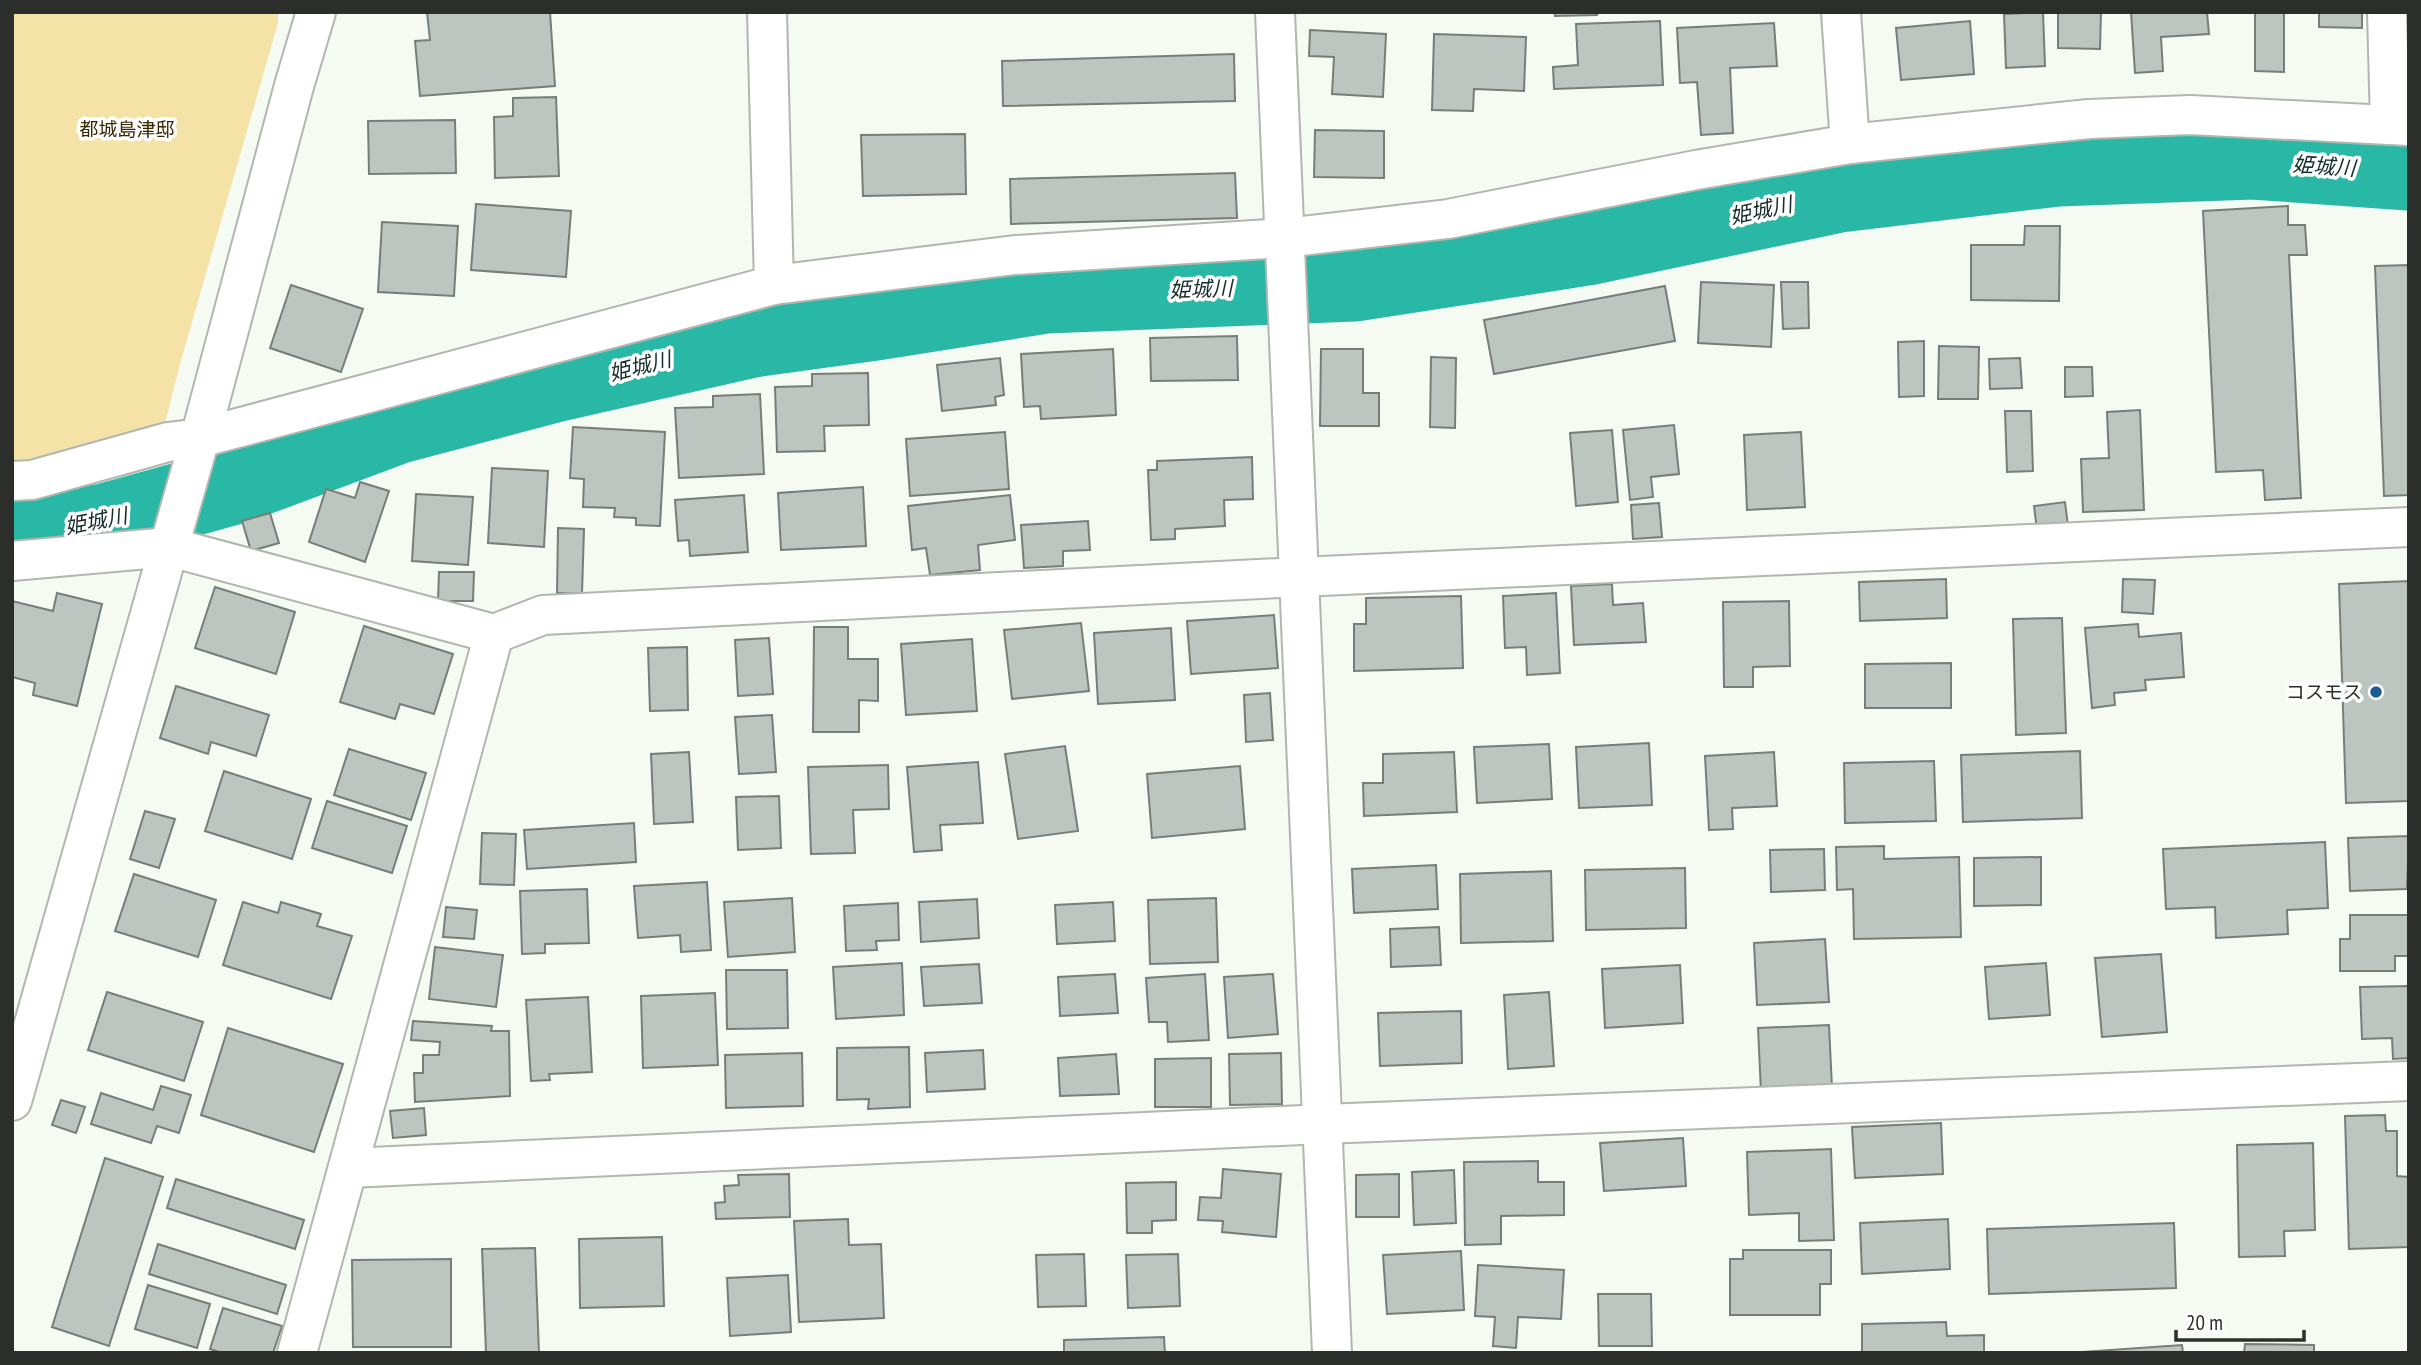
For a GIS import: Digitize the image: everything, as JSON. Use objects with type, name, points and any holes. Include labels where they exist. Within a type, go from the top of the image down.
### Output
[{"type":"street","points":[[12,1101],[170,547],[316,12]]},
{"type":"street","points":[[767,12],[774,285]]},
{"type":"street","points":[[1275,12],[1332,1353]]},
{"type":"street","points":[[1841,12],[1850,144]]},
{"type":"street","points":[[12,481],[32,480],[168,442],[200,438],[774,285],[1015,255],[1284,237],[1448,219],[1696,170],[1850,144],[2089,119],[2190,115],[2399,126],[2387,12]]},
{"type":"street","points":[[12,561],[170,547],[494,634],[543,615],[1299,577],[2409,527]]},
{"type":"street","points":[[297,1353],[494,634]]},
{"type":"street","points":[[348,1168],[1324,1124],[2409,1081]]},
{"type":"green space","name":"都城島津邸","points":[[12,12],[278,12],[278,23],[165,423],[43,465],[12,465]]},
{"type":"building","points":[[427,12],[550,12],[555,86],[420,96],[415,41],[430,40]]},
{"type":"building","points":[[1555,12],[1597,12],[1597,15],[1555,16]]},
{"type":"building","points":[[2043,12],[2045,66],[2006,68],[2004,14]]},
{"type":"building","points":[[2058,12],[2101,12],[2100,49],[2058,48]]},
{"type":"building","points":[[2131,12],[2207,12],[2209,34],[2161,37],[2163,71],[2135,73]]},
{"type":"building","points":[[2255,12],[2284,12],[2284,72],[2255,71]]},
{"type":"building","points":[[2319,12],[2362,12],[2362,28],[2319,27]]},
{"type":"building","points":[[1660,21],[1663,85],[1554,89],[1553,67],[1578,65],[1576,24]]},
{"type":"building","points":[[1970,21],[1974,74],[1901,80],[1896,28]]},
{"type":"building","points":[[1774,23],[1777,66],[1730,68],[1733,133],[1701,135],[1697,82],[1680,83],[1677,28]]},
{"type":"building","points":[[1310,30],[1386,34],[1383,97],[1332,94],[1334,57],[1309,56]]},
{"type":"building","points":[[1434,34],[1526,37],[1524,91],[1474,89],[1473,111],[1432,110]]},
{"type":"building","points":[[1234,54],[1235,101],[1003,106],[1002,61]]},
{"type":"building","points":[[556,97],[559,176],[495,178],[494,117],[513,116],[513,98]]},
{"type":"building","points":[[455,120],[456,173],[369,174],[368,121]]},
{"type":"building","points":[[1315,130],[1384,131],[1384,178],[1314,177]]},
{"type":"building","points":[[965,134],[966,194],[863,196],[861,135]]},
{"type":"building","points":[[1235,173],[1237,218],[1011,224],[1010,179]]},
{"type":"building","points":[[476,204],[571,211],[566,277],[471,270]]},
{"type":"building","points":[[2288,206],[2288,225],[2305,225],[2307,255],[2289,255],[2301,498],[2265,500],[2263,470],[2216,472],[2203,211]]},
{"type":"building","points":[[382,222],[458,226],[454,296],[378,292]]},
{"type":"building","points":[[2025,226],[2060,226],[2059,301],[1971,300],[1971,245],[2024,245]]},
{"type":"building","points":[[2409,265],[2409,495],[2384,496],[2375,266]]},
{"type":"building","points":[[1701,282],[1774,285],[1771,347],[1698,343]]},
{"type":"building","points":[[1781,282],[1808,282],[1809,328],[1783,329]]},
{"type":"building","points":[[291,285],[363,309],[341,372],[270,348]]},
{"type":"building","points":[[1665,286],[1675,341],[1494,374],[1484,320]]},
{"type":"building","points":[[1237,336],[1238,380],[1151,381],[1150,338]]},
{"type":"building","points":[[1924,341],[1924,396],[1899,397],[1898,342]]},
{"type":"building","points":[[1939,346],[1979,347],[1978,399],[1938,399]]},
{"type":"building","points":[[1113,349],[1116,415],[1041,419],[1040,406],[1024,407],[1021,354]]},
{"type":"building","points":[[1321,349],[1363,349],[1363,393],[1379,393],[1379,426],[1320,426]]},
{"type":"building","points":[[1431,357],[1456,358],[1455,428],[1430,427]]},
{"type":"building","points":[[1000,358],[1004,395],[995,397],[996,405],[942,411],[937,365]]},
{"type":"building","points":[[2020,358],[2022,388],[1990,389],[1989,359]]},
{"type":"building","points":[[2065,367],[2092,367],[2093,396],[2065,397]]},
{"type":"building","points":[[868,373],[869,425],[824,426],[825,451],[777,452],[775,387],[812,386],[812,374]]},
{"type":"building","points":[[760,394],[764,474],[679,478],[675,408],[713,407],[713,396]]},
{"type":"building","points":[[2140,410],[2144,510],[2083,512],[2081,459],[2109,458],[2107,412]]},
{"type":"building","points":[[2005,411],[2031,411],[2033,471],[2007,472]]},
{"type":"building","points":[[1674,425],[1679,474],[1651,477],[1653,497],[1630,500],[1623,430]]},
{"type":"building","points":[[573,427],[665,432],[660,526],[636,525],[636,518],[614,517],[615,508],[583,507],[584,479],[570,478]]},
{"type":"building","points":[[1612,430],[1618,502],[1576,506],[1570,433]]},
{"type":"building","points":[[1005,432],[1009,489],[910,496],[906,439]]},
{"type":"building","points":[[1801,432],[1805,507],[1747,510],[1744,435]]},
{"type":"building","points":[[1252,457],[1253,499],[1224,500],[1225,526],[1175,529],[1175,539],[1151,540],[1148,470],[1157,470],[1157,461]]},
{"type":"building","points":[[492,468],[548,471],[544,547],[488,543]]},
{"type":"building","points":[[360,482],[389,491],[365,562],[309,542],[326,489],[355,498]]},
{"type":"building","points":[[863,487],[866,546],[781,550],[778,493]]},
{"type":"building","points":[[416,494],[473,497],[468,565],[412,561]]},
{"type":"building","points":[[744,495],[748,552],[690,556],[689,540],[678,541],[675,500]]},
{"type":"building","points":[[1010,495],[1015,540],[978,545],[980,570],[930,575],[926,548],[912,550],[908,506]]},
{"type":"building","points":[[2065,502],[2068,526],[2037,530],[2034,506]]},
{"type":"building","points":[[1659,503],[1662,537],[1633,539],[1631,505]]},
{"type":"building","points":[[270,513],[279,543],[251,551],[242,521]]},
{"type":"building","points":[[1088,521],[1090,550],[1063,551],[1063,566],[1024,568],[1021,525]]},
{"type":"building","points":[[558,528],[584,529],[582,594],[557,593]]},
{"type":"building","points":[[439,572],[474,572],[473,601],[438,601]]},
{"type":"building","points":[[1946,579],[1947,618],[1860,621],[1859,582]]},
{"type":"building","points":[[2123,579],[2155,580],[2153,614],[2122,612]]},
{"type":"building","name":"コスモス","points":[[2409,581],[2409,801],[2346,803],[2339,584]]},
{"type":"building","points":[[1612,584],[1613,605],[1643,603],[1646,642],[1574,645],[1571,586]]},
{"type":"building","points":[[215,587],[295,612],[276,674],[195,648]]},
{"type":"building","points":[[57,593],[102,604],[77,706],[33,695],[35,683],[12,677],[12,601],[53,611]]},
{"type":"building","points":[[1556,593],[1560,673],[1527,675],[1526,647],[1505,648],[1503,596]]},
{"type":"building","points":[[1461,596],[1463,668],[1354,671],[1354,624],[1366,624],[1366,598]]},
{"type":"building","points":[[1789,601],[1790,666],[1753,667],[1753,687],[1724,687],[1723,602]]},
{"type":"building","points":[[1274,615],[1278,668],[1191,674],[1187,621]]},
{"type":"building","points":[[2062,618],[2066,733],[2016,735],[2013,619]]},
{"type":"building","points":[[1081,623],[1089,691],[1012,699],[1004,630]]},
{"type":"building","points":[[2138,624],[2139,637],[2181,633],[2184,677],[2145,680],[2146,690],[2114,693],[2115,705],[2092,708],[2085,628]]},
{"type":"building","points":[[364,626],[453,654],[434,714],[400,704],[395,719],[340,702]]},
{"type":"building","points":[[814,627],[848,627],[848,659],[878,659],[878,701],[859,700],[859,732],[813,732]]},
{"type":"building","points":[[1171,628],[1175,700],[1098,704],[1094,633]]},
{"type":"building","points":[[769,638],[773,694],[738,696],[735,640]]},
{"type":"building","points":[[972,639],[977,711],[906,715],[901,644]]},
{"type":"building","points":[[687,647],[688,710],[650,711],[648,648]]},
{"type":"building","points":[[1951,663],[1951,708],[1865,708],[1865,664]]},
{"type":"building","points":[[176,686],[269,715],[256,756],[211,742],[208,754],[160,738]]},
{"type":"building","points":[[1270,693],[1273,740],[1246,742],[1244,695]]},
{"type":"building","points":[[772,715],[776,772],[739,774],[735,717]]},
{"type":"building","points":[[1649,743],[1652,805],[1579,808],[1576,747]]},
{"type":"building","points":[[1549,744],[1552,799],[1477,803],[1474,747]]},
{"type":"building","points":[[1065,746],[1078,831],[1018,839],[1005,754]]},
{"type":"building","points":[[349,749],[426,773],[411,820],[334,795]]},
{"type":"building","points":[[2080,751],[2082,818],[1963,822],[1961,755]]},
{"type":"building","points":[[689,752],[693,822],[654,824],[651,754]]},
{"type":"building","points":[[1454,752],[1457,812],[1364,816],[1363,783],[1383,783],[1383,754]]},
{"type":"building","points":[[1774,752],[1777,806],[1732,808],[1733,829],[1709,830],[1705,756]]},
{"type":"building","points":[[1934,761],[1936,821],[1845,823],[1844,763]]},
{"type":"building","points":[[978,762],[983,823],[940,825],[942,850],[914,852],[907,767]]},
{"type":"building","points":[[888,765],[889,809],[853,810],[855,853],[811,854],[808,767]]},
{"type":"building","points":[[1240,766],[1245,829],[1152,838],[1147,774]]},
{"type":"building","points":[[224,771],[311,799],[292,859],[205,831]]},
{"type":"building","points":[[779,796],[781,848],[738,850],[736,797]]},
{"type":"building","points":[[327,801],[407,826],[392,873],[312,848]]},
{"type":"building","points":[[145,811],[175,819],[159,868],[130,859]]},
{"type":"building","points":[[634,823],[636,862],[527,869],[524,830]]},
{"type":"building","points":[[482,833],[516,834],[514,885],[480,884]]},
{"type":"building","points":[[2409,836],[2407,889],[2350,891],[2348,838]]},
{"type":"building","points":[[2325,842],[2328,908],[2287,910],[2288,934],[2216,938],[2215,907],[2166,909],[2163,849]]},
{"type":"building","points":[[1884,846],[1884,859],[1959,857],[1961,937],[1854,939],[1853,889],[1837,890],[1836,847]]},
{"type":"building","points":[[1824,849],[1825,890],[1771,892],[1770,850]]},
{"type":"building","points":[[2041,857],[2041,905],[1974,906],[1974,858]]},
{"type":"building","points":[[1436,865],[1438,909],[1354,913],[1352,869]]},
{"type":"building","points":[[1685,868],[1686,928],[1586,930],[1585,870]]},
{"type":"building","points":[[1551,871],[1553,941],[1461,943],[1460,874]]},
{"type":"building","points":[[134,874],[216,900],[198,957],[115,931]]},
{"type":"building","points":[[707,882],[711,950],[681,952],[680,935],[638,938],[634,886]]},
{"type":"building","points":[[587,889],[589,943],[545,944],[545,953],[522,954],[520,891]]},
{"type":"building","points":[[792,898],[795,952],[728,957],[724,902]]},
{"type":"building","points":[[1216,898],[1218,962],[1150,964],[1148,900]]},
{"type":"building","points":[[977,899],[979,938],[921,942],[919,902]]},
{"type":"building","points":[[243,902],[278,913],[281,902],[321,914],[317,926],[352,936],[331,999],[223,965]]},
{"type":"building","points":[[1113,902],[1115,941],[1057,944],[1055,905]]},
{"type":"building","points":[[898,903],[899,940],[876,941],[877,950],[846,951],[844,906]]},
{"type":"building","points":[[446,907],[477,910],[474,939],[443,937]]},
{"type":"building","points":[[2350,915],[2409,915],[2409,956],[2395,956],[2395,971],[2340,971],[2340,939],[2350,939]]},
{"type":"building","points":[[1439,927],[1441,965],[1391,967],[1390,929]]},
{"type":"building","points":[[1825,939],[1829,1002],[1757,1005],[1754,943]]},
{"type":"building","points":[[435,947],[503,955],[496,1007],[429,999]]},
{"type":"building","points":[[2161,954],[2167,1032],[2102,1037],[2095,958]]},
{"type":"building","points":[[902,963],[904,1015],[836,1019],[833,967]]},
{"type":"building","points":[[2046,963],[2050,1015],[1989,1019],[1985,967]]},
{"type":"building","points":[[979,964],[982,1003],[924,1006],[921,967]]},
{"type":"building","points":[[1680,965],[1683,1023],[1605,1028],[1602,969]]},
{"type":"building","points":[[726,970],[787,970],[788,1028],[727,1029]]},
{"type":"building","points":[[1115,974],[1118,1013],[1060,1016],[1058,977]]},
{"type":"building","points":[[1205,974],[1209,1040],[1168,1042],[1167,1022],[1149,1022],[1146,978]]},
{"type":"building","points":[[1273,974],[1278,1034],[1228,1038],[1224,977]]},
{"type":"building","points":[[2409,986],[2409,1058],[2393,1059],[2392,1038],[2362,1039],[2360,987]]},
{"type":"building","points":[[107,992],[203,1022],[184,1081],[88,1050]]},
{"type":"building","points":[[1549,992],[1554,1066],[1508,1069],[1504,995]]},
{"type":"building","points":[[715,993],[718,1065],[643,1068],[641,996]]},
{"type":"building","points":[[588,997],[592,1072],[549,1074],[550,1080],[531,1081],[526,1000]]},
{"type":"building","points":[[1461,1011],[1462,1063],[1380,1066],[1378,1013]]},
{"type":"building","points":[[413,1021],[492,1026],[491,1031],[509,1031],[510,1096],[415,1102],[414,1073],[423,1073],[423,1055],[439,1055],[440,1042],[411,1040]]},
{"type":"building","points":[[1829,1025],[1832,1088],[1761,1092],[1758,1028]]},
{"type":"building","points":[[228,1028],[343,1064],[314,1152],[201,1115]]},
{"type":"building","points":[[909,1047],[910,1107],[868,1109],[869,1099],[837,1100],[837,1048]]},
{"type":"building","points":[[983,1050],[985,1089],[927,1092],[925,1053]]},
{"type":"building","points":[[802,1053],[803,1106],[726,1108],[725,1055]]},
{"type":"building","points":[[1281,1053],[1282,1104],[1230,1105],[1229,1054]]},
{"type":"building","points":[[1116,1054],[1119,1094],[1060,1096],[1058,1058]]},
{"type":"building","points":[[1211,1058],[1211,1107],[1155,1107],[1155,1059]]},
{"type":"building","points":[[161,1086],[191,1095],[179,1133],[157,1126],[151,1143],[91,1124],[101,1093],[153,1110]]},
{"type":"building","points":[[61,1100],[85,1107],[76,1133],[52,1125]]},
{"type":"building","points":[[424,1108],[426,1135],[393,1138],[390,1111]]},
{"type":"building","points":[[2385,1115],[2386,1131],[2397,1131],[2397,1176],[2408,1177],[2409,1247],[2349,1249],[2345,1116]]},
{"type":"building","points":[[1941,1123],[1943,1174],[1855,1178],[1852,1127]]},
{"type":"building","points":[[1683,1138],[1686,1186],[1604,1191],[1600,1143]]},
{"type":"building","points":[[2313,1143],[2315,1230],[2284,1231],[2285,1256],[2239,1257],[2237,1145]]},
{"type":"building","points":[[1831,1149],[1834,1240],[1799,1241],[1799,1213],[1749,1215],[1747,1152]]},
{"type":"building","points":[[105,1158],[163,1177],[109,1346],[52,1327]]},
{"type":"building","points":[[1538,1161],[1538,1182],[1564,1182],[1564,1215],[1501,1216],[1501,1244],[1465,1245],[1464,1162]]},
{"type":"building","points":[[1223,1169],[1281,1174],[1276,1237],[1222,1232],[1223,1221],[1198,1220],[1200,1197],[1221,1198]]},
{"type":"building","points":[[1454,1170],[1456,1223],[1414,1225],[1412,1172]]},
{"type":"building","points":[[789,1174],[790,1217],[716,1219],[715,1203],[725,1202],[724,1186],[739,1185],[738,1175]]},
{"type":"building","points":[[1399,1174],[1399,1217],[1356,1217],[1356,1175]]},
{"type":"building","points":[[176,1179],[304,1220],[295,1249],[167,1208]]},
{"type":"building","points":[[1176,1182],[1176,1220],[1152,1221],[1152,1233],[1127,1233],[1126,1183]]},
{"type":"building","points":[[848,1219],[849,1245],[881,1244],[884,1318],[799,1322],[794,1221]]},
{"type":"building","points":[[1948,1219],[1950,1269],[1862,1274],[1860,1223]]},
{"type":"building","points":[[2174,1223],[2176,1288],[1989,1294],[1987,1229]]},
{"type":"building","points":[[662,1237],[664,1306],[580,1308],[579,1239]]},
{"type":"building","points":[[158,1244],[286,1285],[277,1314],[149,1274]]},
{"type":"building","points":[[535,1248],[539,1353],[486,1353],[482,1249]]},
{"type":"building","points":[[1743,1250],[1831,1250],[1831,1284],[1820,1284],[1820,1315],[1730,1315],[1730,1259],[1743,1259]]},
{"type":"building","points":[[1461,1251],[1464,1310],[1387,1314],[1383,1255]]},
{"type":"building","points":[[1084,1254],[1086,1306],[1038,1307],[1036,1255]]},
{"type":"building","points":[[1178,1254],[1180,1306],[1128,1308],[1126,1255]]},
{"type":"building","points":[[451,1259],[451,1347],[353,1347],[352,1260]]},
{"type":"building","points":[[1478,1265],[1564,1270],[1561,1319],[1518,1317],[1516,1348],[1493,1346],[1495,1317],[1475,1316]]},
{"type":"building","points":[[788,1275],[791,1332],[730,1336],[727,1278]]},
{"type":"building","points":[[148,1285],[210,1304],[197,1348],[135,1329]]},
{"type":"building","points":[[1598,1294],[1651,1294],[1652,1346],[1599,1346]]},
{"type":"building","points":[[223,1308],[282,1326],[273,1353],[222,1353],[210,1349]]},
{"type":"building","points":[[1946,1322],[1947,1336],[1984,1335],[1984,1353],[1862,1353],[1862,1324]]},
{"type":"building","points":[[1164,1337],[1165,1353],[1064,1353],[1064,1340]]},
{"type":"building","points":[[2245,1344],[2314,1345],[2314,1353],[2244,1353]]},
{"type":"building","points":[[2182,1345],[2183,1353],[2067,1353]]},
{"type":"waterway","name":"姫城川","points":[[12,535],[21,536],[104,522],[238,485],[399,425],[554,384],[753,339],[1046,295],[1355,283],[1587,247],[1839,194],[2058,168],[2253,161],[2409,172]]},
{"type":"place","name":"コスモス","points":[[2376,692]]}]
